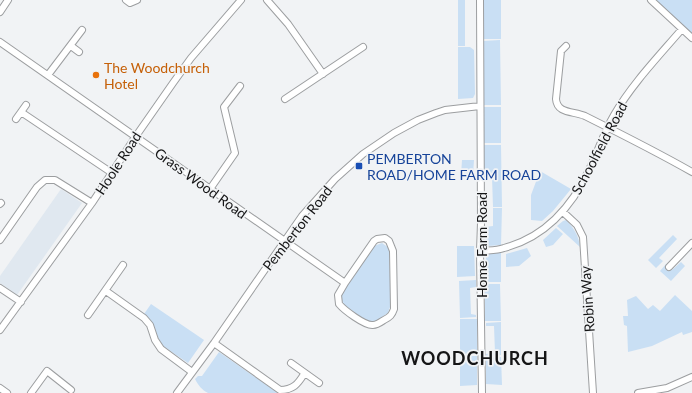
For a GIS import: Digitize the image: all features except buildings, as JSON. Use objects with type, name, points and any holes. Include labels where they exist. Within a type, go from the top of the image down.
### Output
[{"type":"street","points":[[0,12],[8,0]]},
{"type":"street","points":[[126,0],[130,3],[137,0]]},
{"type":"street","name":"Hoole Road","points":[[0,330],[92,203],[136,136],[191,58],[241,0]]},
{"type":"street","points":[[267,0],[288,24],[323,74]]},
{"type":"street","name":"Home Farm Road","points":[[480,0],[480,251],[482,393]]},
{"type":"street","points":[[652,0],[692,38]]},
{"type":"street","name":"Schoolfield Road","points":[[480,251],[504,248],[528,240],[538,234],[563,212],[583,181],[614,116],[638,80],[682,29]]},
{"type":"street","points":[[48,75],[82,30]]},
{"type":"street","name":"Grass Wood Road","points":[[0,42],[345,283]]},
{"type":"street","points":[[70,46],[79,52]]},
{"type":"street","points":[[566,46],[561,51],[556,99],[558,106],[563,111],[581,114],[608,127],[692,172]]},
{"type":"street","points":[[284,99],[363,47]]},
{"type":"street","points":[[210,189],[235,153],[224,107],[240,86]]},
{"type":"street","points":[[16,119],[26,105]]},
{"type":"street","name":"Pemberton Road","points":[[177,393],[214,343],[302,216],[335,179],[363,154],[394,133],[436,113],[457,108],[480,106]]},
{"type":"street","points":[[21,112],[112,173]]},
{"type":"street","points":[[0,240],[37,187],[45,180],[55,180],[92,203]]},
{"type":"street","name":"Robin Way","points":[[563,212],[578,225],[583,237],[593,393]]},
{"type":"street","points":[[385,238],[389,241],[392,245],[393,251],[394,309],[391,316],[373,325],[365,324],[342,307],[338,300],[338,295],[345,283],[374,241],[385,238]]},
{"type":"street","points":[[669,267],[692,243]]},
{"type":"street","points":[[88,315],[123,265]]},
{"type":"street","points":[[0,288],[21,302]]},
{"type":"street","points":[[106,291],[144,318],[150,325],[155,340],[161,350],[192,372]]},
{"type":"street","points":[[214,343],[280,390],[286,390],[294,387],[304,374]]},
{"type":"street","points":[[291,363],[304,374],[319,383]]},
{"type":"street","points":[[31,393],[47,371],[71,390]]},
{"type":"street","points":[[638,393],[666,388],[692,377]]},
{"type":"street","points":[[0,388],[8,393]]},
{"type":"shaded area","points":[[458,0],[465,0],[465,46],[458,46]]},
{"type":"shaded area","points":[[483,0],[501,0],[501,39],[483,39]]},
{"type":"shaded area","points":[[655,0],[692,0],[692,36]]},
{"type":"shaded area","points":[[500,40],[501,105],[484,105],[483,41]]},
{"type":"shaded area","points":[[458,47],[470,47],[474,50],[475,94],[473,98],[458,99]]},
{"type":"shaded area","points":[[484,107],[501,107],[501,143],[484,143]]},
{"type":"shaded area","points":[[484,145],[501,145],[502,207],[493,207],[492,177],[484,177]]},
{"type":"shaded area","points":[[462,160],[474,160],[473,175],[461,175]]},
{"type":"shaded area","points":[[540,171],[571,189],[553,211],[542,221],[531,220],[531,195]]},
{"type":"shaded area","points":[[61,189],[82,203],[17,295],[0,283],[0,276]]},
{"type":"shaded area","points":[[493,208],[502,208],[501,245],[488,246],[485,243],[485,227],[493,226]]},
{"type":"shaded area","points":[[566,220],[576,232],[580,247],[557,226]]},
{"type":"shaded area","points":[[556,228],[563,234],[553,245],[546,247],[543,240]]},
{"type":"shaded area","points":[[673,235],[677,239],[659,258],[663,261],[656,268],[648,260]]},
{"type":"shaded area","points":[[382,243],[389,248],[391,304],[388,313],[376,321],[367,321],[345,306],[341,299],[341,295],[374,246]]},
{"type":"shaded area","points":[[457,246],[474,246],[475,276],[457,277]]},
{"type":"shaded area","points":[[527,248],[531,256],[519,266],[506,267],[506,254]]},
{"type":"shaded area","points":[[501,251],[501,282],[485,282],[486,255],[488,253]]},
{"type":"shaded area","points":[[681,262],[685,266],[671,281],[660,271],[666,264],[672,270]]},
{"type":"shaded area","points":[[476,280],[476,287],[470,288],[471,314],[476,315],[476,317],[460,318],[459,281]]},
{"type":"shaded area","points":[[485,284],[500,284],[501,321],[485,321]]},
{"type":"shaded area","points":[[675,295],[692,311],[692,332],[683,335],[682,332],[652,346],[628,352],[627,326],[624,325],[623,316],[628,316],[627,300],[636,296],[648,309],[653,305],[660,311]]},
{"type":"shaded area","points":[[151,304],[204,340],[188,363],[163,346],[160,342],[151,322],[144,314]]},
{"type":"shaded area","points":[[460,319],[477,319],[477,354],[460,354]]},
{"type":"shaded area","points":[[501,322],[501,355],[486,356],[486,354],[495,353],[494,326],[486,326],[486,323]]},
{"type":"shaded area","points":[[219,352],[278,393],[206,392],[200,387],[195,379],[198,376],[202,376]]},
{"type":"shaded area","points":[[460,356],[477,356],[477,385],[460,386]]},
{"type":"shaded area","points":[[501,357],[502,385],[486,384],[486,358]]},
{"type":"place","name":"The Woodchurch Hotel","points":[[96,75]]},
{"type":"place","name":"PEMBERTON ROAD/HOME FARM ROAD","points":[[359,166]]},
{"type":"district","name":"WOODCHURCH","points":[[475,358]]}]
